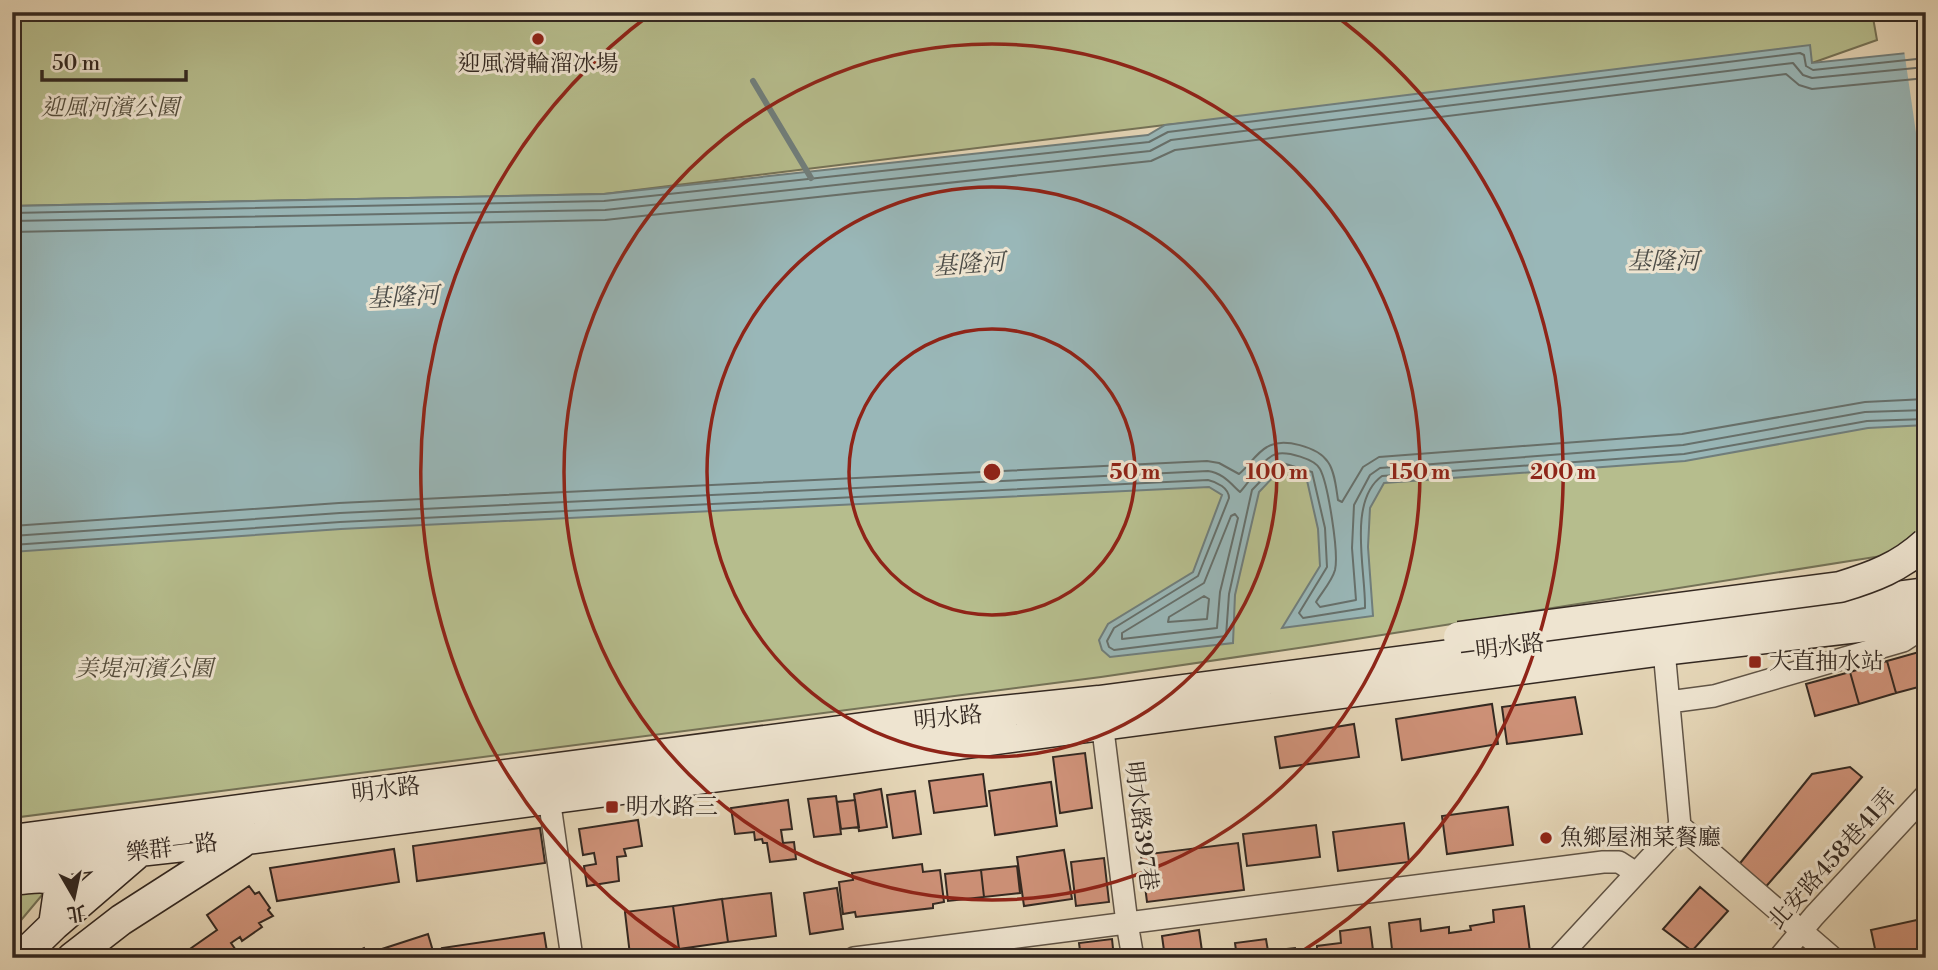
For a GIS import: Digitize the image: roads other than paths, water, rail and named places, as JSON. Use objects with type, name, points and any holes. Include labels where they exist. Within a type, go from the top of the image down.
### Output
[{"type":"main road","points":[[954,716],[1018,699],[1362,653],[1459,636],[1840,587],[1890,570],[1926,543]]},
{"type":"main road","name":"明水路","points":[[72,958],[121,920],[247,839],[549,798],[1926,593]]},
{"type":"main road","name":"明水路","points":[[20,958],[138,852],[190,816],[954,716],[1101,714],[1926,619]]},
{"type":"main road","name":"樂群一路","points":[[12,840],[190,816]]},
{"type":"main road","name":"樂群一路","points":[[12,866],[247,839]]},
{"type":"main road","points":[[12,879],[55,879],[60,884],[54,925]]},
{"type":"street","points":[[1669,702],[1714,696],[1903,641],[1926,626]]},
{"type":"street","points":[[1664,650],[1680,826],[1833,958]]},
{"type":"street","name":"明水路397巷","points":[[1101,714],[1133,958]]},
{"type":"street","name":"北安路458巷41弄","points":[[1779,958],[1926,795]]},
{"type":"street","points":[[549,798],[572,958]]},
{"type":"street","points":[[1558,958],[1680,826]]},
{"type":"street","points":[[854,958],[1603,862],[1619,862],[1636,873]]},
{"type":"water","name":"基隆河","points":[[1810,45],[1812,63],[1926,51],[1926,425],[1868,428],[1685,461],[1384,483],[1370,508],[1368,547],[1373,616],[1282,628],[1320,566],[1318,529],[1306,476],[1281,469],[1259,492],[1235,595],[1233,643],[1110,657],[1102,650],[1099,640],[1108,624],[1193,572],[1222,495],[1209,487],[341,529],[12,552],[12,206],[604,194],[1148,135],[1165,125]]},
{"type":"waterway","points":[[753,81],[811,178]]},
{"type":"place","name":"迎風滑輪溜冰場","points":[[538,39]]},
{"type":"place","name":"大直抽水站","points":[[1755,662]]},
{"type":"place","name":"明水路三","points":[[612,807]]},
{"type":"place","name":"魚鄉屋湘菜餐廳","points":[[1546,838]]},
{"type":"park label","name":"迎風河濱公園","points":[[110,108]]},
{"type":"park label","name":"美堤河濱公園","points":[[144,669]]}]
